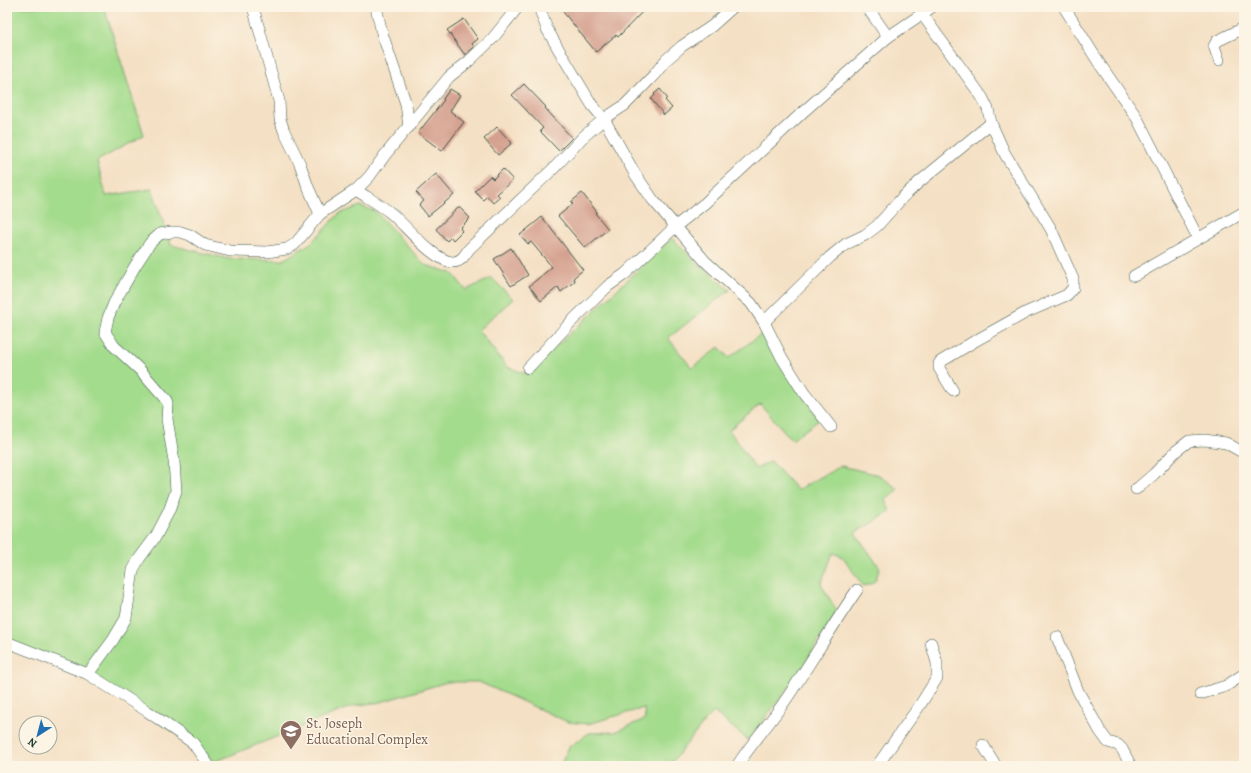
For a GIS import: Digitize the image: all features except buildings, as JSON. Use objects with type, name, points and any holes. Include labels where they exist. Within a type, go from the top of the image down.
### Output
[{"type":"street","points":[[253,7],[279,101],[280,119],[320,214]]},
{"type":"street","points":[[376,7],[382,33],[406,104],[409,127]]},
{"type":"street","points":[[88,674],[113,640],[126,618],[132,570],[156,536],[169,511],[176,490],[174,462],[167,419],[167,400],[140,370],[114,346],[105,332],[108,318],[114,303],[146,248],[160,234],[171,232],[181,232],[190,235],[205,245],[230,251],[267,252],[287,249],[295,244],[320,214],[356,190],[369,177],[385,155],[449,77],[469,62],[493,38],[518,7]]},
{"type":"street","points":[[539,7],[547,29],[559,50],[592,105],[604,119],[635,174],[653,200],[705,261],[752,303],[764,322],[782,358],[804,393],[831,427]]},
{"type":"street","points":[[356,190],[372,199],[393,215],[424,246],[442,259],[452,262],[459,261],[469,249],[555,167],[583,137],[604,119],[625,105],[654,75],[666,60],[682,46],[712,26],[733,7]]},
{"type":"street","points":[[867,7],[888,37]]},
{"type":"street","points":[[528,368],[596,297],[625,274],[676,226],[706,203],[803,112],[888,37],[932,7]]},
{"type":"street","points":[[1064,7],[1099,63],[1137,118],[1198,238]]},
{"type":"street","points":[[922,14],[982,97],[988,110],[991,123],[1005,154],[1051,229],[1073,279],[1073,288],[1067,295],[1028,312],[940,362],[940,368],[953,391]]},
{"type":"street","points":[[1219,60],[1214,46],[1217,41],[1244,28]]},
{"type":"street","points":[[406,104],[423,109]]},
{"type":"street","points":[[764,322],[830,257],[846,244],[865,235],[877,226],[918,182],[991,123]]},
{"type":"street","points":[[1134,276],[1244,212]]},
{"type":"street","points":[[1136,490],[1176,451],[1189,441],[1205,440],[1226,443],[1244,453]]},
{"type":"street","points":[[737,766],[786,699],[857,590]]},
{"type":"street","points":[[1057,637],[1078,691],[1100,731],[1108,742],[1118,745],[1122,749],[1131,766]]},
{"type":"street","points":[[7,642],[88,674],[147,711],[193,743],[209,766]]},
{"type":"street","points":[[877,766],[937,678],[937,663],[931,643]]},
{"type":"street","points":[[1200,694],[1226,686],[1244,674]]},
{"type":"street","points":[[983,745],[996,766]]},
{"type":"green space","points":[[7,7],[104,7],[144,135],[97,161],[106,196],[152,189],[171,245],[229,259],[283,260],[311,243],[339,214],[360,206],[375,211],[425,265],[452,273],[466,290],[492,278],[513,299],[478,330],[507,367],[527,374],[672,238],[697,263],[730,290],[668,338],[692,368],[719,347],[729,358],[764,332],[819,420],[792,440],[760,404],[729,430],[756,469],[771,461],[797,490],[841,466],[879,475],[898,489],[886,500],[890,512],[855,533],[880,568],[874,583],[863,586],[843,557],[833,553],[821,584],[837,611],[794,681],[748,740],[714,712],[669,766],[560,766],[569,747],[589,733],[615,732],[645,719],[644,708],[588,724],[568,722],[479,682],[447,682],[381,702],[353,706],[214,762],[204,751],[83,675],[7,643]]},
{"type":"place","name":"St. Joseph Educational Complex","points":[[291,750]]}]
